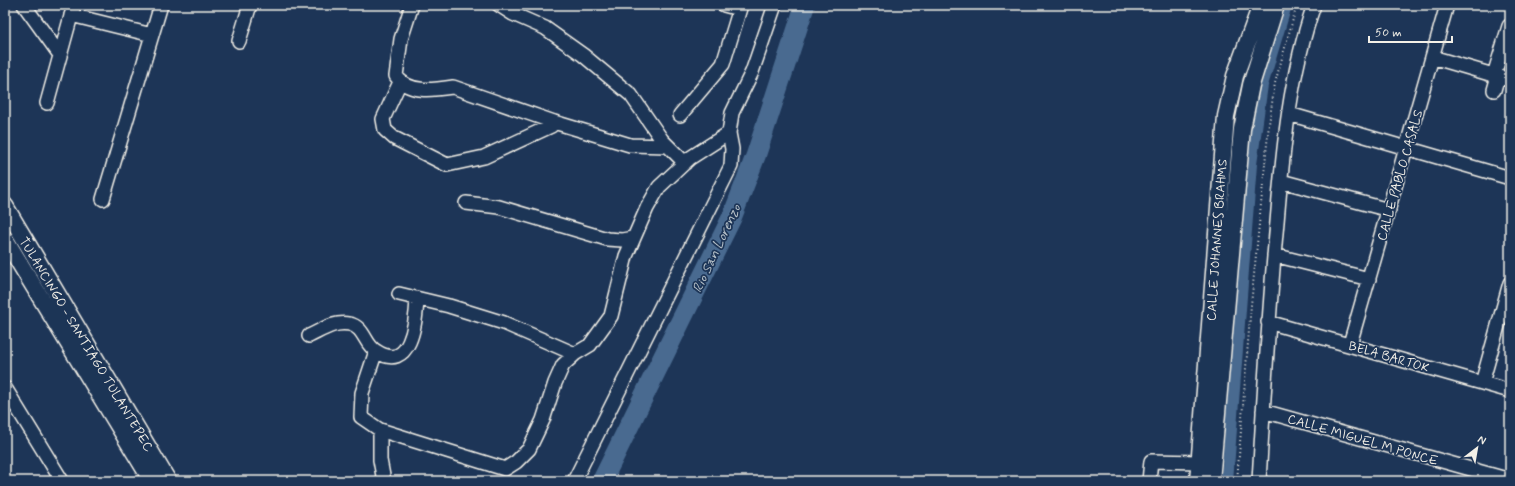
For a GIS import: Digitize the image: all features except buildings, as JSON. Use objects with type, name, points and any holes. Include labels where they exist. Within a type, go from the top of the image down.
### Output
[{"type":"main road","name":"CALLE JOHANNES BRAHMS","points":[[1198,481],[1226,116],[1234,76],[1261,5]]},
{"type":"main road","name":"CALLE JOHANNES BRAHMS","points":[[1212,481],[1242,129],[1251,85],[1276,5]]},
{"type":"main road","name":"TULANCINGO - SANTIAGO TULANTEPEC","points":[[5,206],[155,476]]},
{"type":"main road","name":"TULANCINGO - SANTIAGO TULANTEPEC","points":[[5,239],[155,476]]},
{"type":"street","points":[[24,5],[60,55]]},
{"type":"street","points":[[103,199],[161,5]]},
{"type":"street","points":[[239,41],[250,5]]},
{"type":"street","points":[[412,5],[401,39],[396,76],[400,82],[412,89],[453,87],[554,122],[630,145],[668,146]]},
{"type":"street","points":[[499,5],[513,14],[545,28],[589,60],[631,95],[668,146],[685,163]]},
{"type":"street","points":[[680,115],[723,64],[740,7],[724,5]]},
{"type":"street","points":[[574,481],[731,166],[732,149],[729,133],[732,113],[752,72],[775,5]]},
{"type":"street","points":[[1259,481],[1268,322],[1280,181],[1289,114],[1302,37],[1314,5]]},
{"type":"street","name":"CALLE PABLO CASALS","points":[[1350,344],[1447,5]]},
{"type":"street","points":[[47,103],[72,10],[152,35]]},
{"type":"street","points":[[1494,90],[1501,77],[1498,60],[1509,26]]},
{"type":"street","points":[[1432,58],[1501,77]]},
{"type":"street","points":[[400,82],[383,119],[385,130],[404,144],[447,165],[484,157],[551,126],[554,122]]},
{"type":"street","points":[[1289,114],[1510,178]]},
{"type":"street","points":[[376,351],[362,393],[361,417],[380,430],[505,469],[516,462],[529,449],[543,420],[555,384],[564,365],[575,354],[590,345],[611,316],[624,262],[647,208],[659,187],[685,163],[729,133]]},
{"type":"street","points":[[1280,181],[1389,210]]},
{"type":"street","points":[[466,203],[498,207],[607,239],[622,240],[634,238]]},
{"type":"street","points":[[1274,255],[1369,279]]},
{"type":"street","points":[[1482,383],[1510,283]]},
{"type":"street","points":[[399,294],[449,306],[504,323],[575,354]]},
{"type":"street","points":[[309,336],[338,323],[351,324],[362,331],[369,344],[376,351],[388,356],[396,357],[403,353],[411,338],[417,299]]},
{"type":"street","name":"BELA BARTOK","points":[[1268,322],[1350,344],[1510,391]]},
{"type":"street","points":[[5,388],[62,481]]},
{"type":"street","name":"CALLE MIGUEL M PONCE","points":[[1263,411],[1510,480]]},
{"type":"street","points":[[380,430],[380,460],[384,481]]},
{"type":"street","points":[[1149,481],[1151,461],[1200,462]]},
{"type":"path","points":[[1237,481],[1251,305],[1269,124],[1275,83],[1297,5]]},
{"type":"waterway","name":"Rio San Lorenzo","points":[[602,481],[732,217],[756,155],[805,5]]},
{"type":"waterway","points":[[1227,481],[1251,164],[1262,85],[1286,5]]}]
